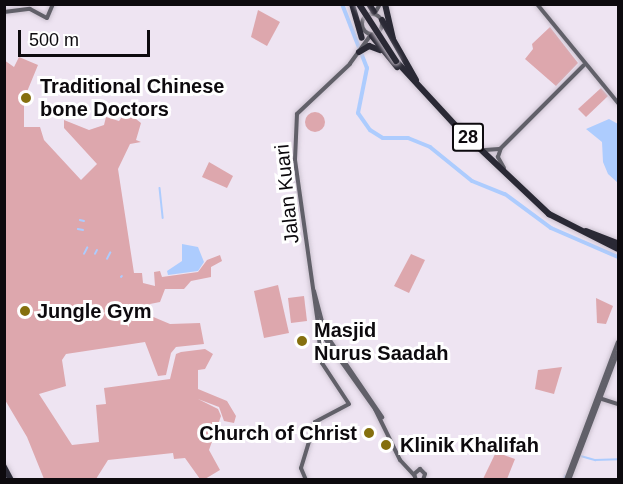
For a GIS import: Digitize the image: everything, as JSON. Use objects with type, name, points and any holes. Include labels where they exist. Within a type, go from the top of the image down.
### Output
[{"type":"highway","points":[[357,4],[362,43]]},
{"type":"highway","points":[[357,4],[362,43]]},
{"type":"highway","name":"28","points":[[357,4],[405,72],[544,210],[569,226],[617,247]]},
{"type":"highway","points":[[369,4],[374,12]]},
{"type":"highway","points":[[385,4],[397,50]]},
{"type":"highway","points":[[382,19],[416,81]]},
{"type":"highway","points":[[371,36],[405,72]]},
{"type":"highway","points":[[362,43],[383,51]]},
{"type":"highway","name":"28","points":[[397,60],[485,150],[550,211],[617,247]]},
{"type":"highway","points":[[5,467],[11,480]]},
{"type":"street","points":[[4,12],[30,9],[47,18],[53,4]]},
{"type":"street","points":[[362,43],[374,12],[380,4]]},
{"type":"street","points":[[374,12],[382,19],[385,4]]},
{"type":"street","points":[[537,4],[584,65],[618,103]]},
{"type":"street","name":"Jalan Kuari","points":[[382,19],[371,36],[319,88],[296,117],[295,160],[312,285],[320,324],[375,409],[400,460],[415,478]]},
{"type":"street","points":[[362,43],[371,36]]},
{"type":"street","points":[[504,168],[498,157],[501,148],[558,88],[584,65]]},
{"type":"street","points":[[485,150],[501,148]]},
{"type":"street","points":[[320,324],[330,340]]},
{"type":"street","points":[[307,480],[302,472],[315,422],[349,404],[321,361],[320,324]]},
{"type":"street","points":[[320,351],[330,340]]},
{"type":"street","points":[[321,361],[324,349],[330,340]]},
{"type":"street","name":"Jalan Kuari","points":[[330,340],[380,413],[401,458],[418,470],[424,471],[425,479]]},
{"type":"street","points":[[568,480],[599,404],[618,342]]},
{"type":"street","points":[[568,480],[618,352]]},
{"type":"street","points":[[601,397],[618,404]]},
{"type":"street","points":[[415,478],[418,470]]},
{"type":"shaded area","points":[[258,10],[280,22],[267,46],[251,37]]},
{"type":"shaded area","points":[[550,27],[578,63],[556,86],[525,59],[533,49],[532,44]]},
{"type":"shaded area","points":[[19,57],[38,65],[24,99],[24,127],[40,127],[44,140],[81,180],[97,164],[64,128],[64,120],[89,130],[104,125],[106,117],[119,121],[126,111],[141,123],[136,140],[141,142],[130,144],[118,169],[134,273],[142,273],[143,283],[155,286],[154,272],[160,271],[162,277],[198,272],[207,260],[220,255],[222,261],[211,267],[211,277],[191,281],[184,289],[165,289],[160,302],[150,304],[151,316],[170,324],[200,323],[204,344],[176,347],[171,353],[166,375],[158,376],[145,342],[66,354],[62,360],[66,386],[39,394],[72,445],[99,442],[96,405],[106,404],[104,388],[170,379],[176,354],[205,349],[213,354],[205,369],[198,370],[198,389],[227,401],[236,416],[234,423],[224,421],[219,407],[198,399],[218,409],[221,416],[209,450],[220,470],[205,479],[200,479],[185,458],[174,459],[173,453],[108,460],[96,479],[44,479],[27,437],[5,400],[4,60],[14,67]]},
{"type":"shaded area","points":[[601,88],[608,96],[586,117],[578,109]]},
{"type":"shaded area","points":[[315,112],[322,115],[325,122],[322,129],[315,132],[308,129],[305,122],[308,115]]},
{"type":"shaded area","points":[[209,162],[233,176],[227,188],[202,177]]},
{"type":"shaded area","points":[[411,254],[425,260],[409,293],[394,286]]},
{"type":"shaded area","points":[[278,285],[289,333],[264,338],[254,291]]},
{"type":"shaded area","points":[[304,296],[307,321],[291,323],[288,298]]},
{"type":"shaded area","points":[[596,298],[613,306],[606,324],[597,323]]},
{"type":"shaded area","points":[[562,367],[554,394],[535,389],[538,370]]},
{"type":"shaded area","points":[[496,452],[515,459],[507,479],[483,479]]},
{"type":"water","points":[[609,119],[618,124],[618,183],[608,174],[603,162],[602,142],[586,129]]},
{"type":"water","points":[[182,244],[198,247],[204,262],[198,271],[168,275],[167,271],[182,261]]},
{"type":"waterway","points":[[342,4],[367,68],[358,113],[370,130],[383,138],[408,138],[430,147],[472,181],[505,194],[551,228],[618,257]]},
{"type":"waterway","points":[[160,188],[163,218]]},
{"type":"waterway","points":[[80,220],[84,221]]},
{"type":"waterway","points":[[78,229],[83,230]]},
{"type":"waterway","points":[[84,254],[87,248]]},
{"type":"waterway","points":[[95,254],[97,250]]},
{"type":"waterway","points":[[107,259],[110,253]]},
{"type":"waterway","points":[[581,456],[595,460],[618,459]]},
{"type":"waterway","points":[[564,480],[565,476]]},
{"type":"place","name":"Traditional Chinese bone Doctors","points":[[26,98]]},
{"type":"place","name":"Jungle Gym","points":[[25,311]]},
{"type":"place","name":"Masjid Nurus Saadah","points":[[302,341]]},
{"type":"place","name":"Church of Christ","points":[[369,433]]},
{"type":"place","name":"Klinik Khalifah","points":[[386,445]]}]
